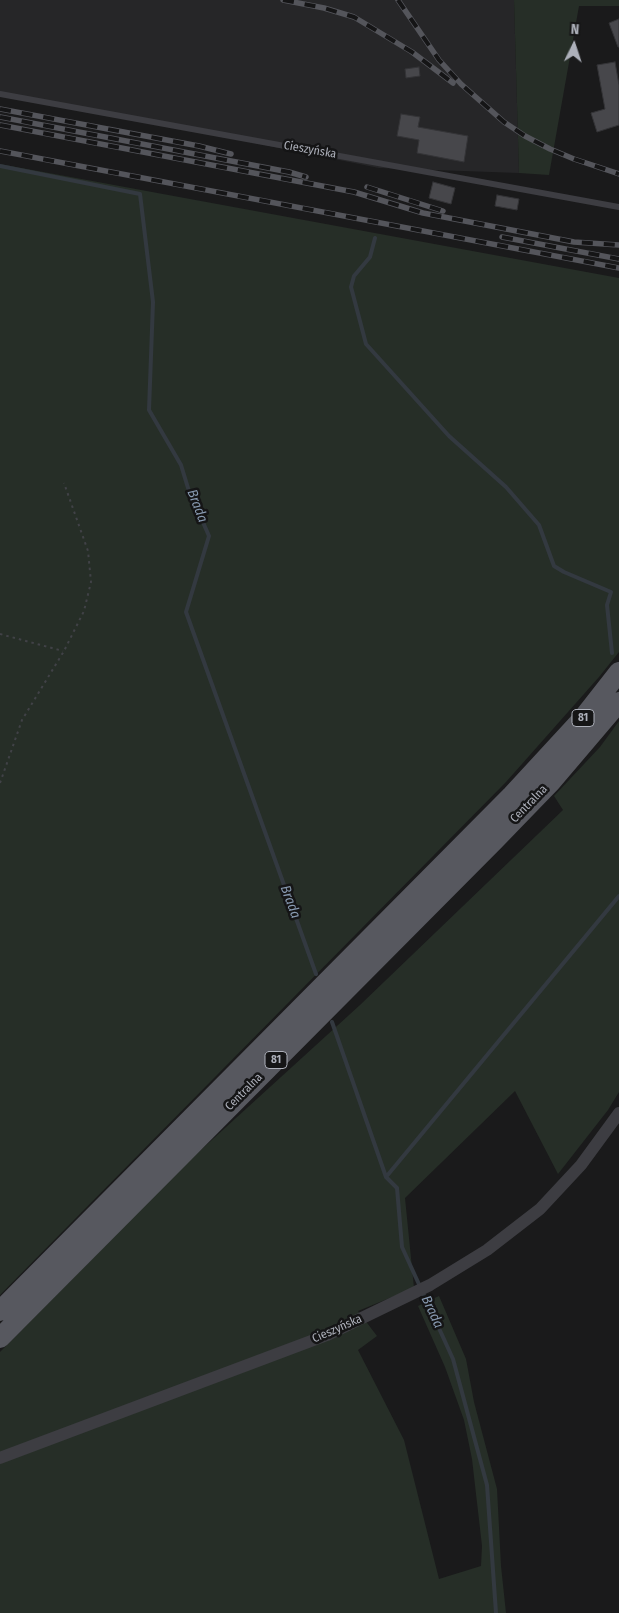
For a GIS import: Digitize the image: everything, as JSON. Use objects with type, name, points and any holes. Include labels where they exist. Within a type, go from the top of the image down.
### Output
[{"type":"main road","name":"Centralna","points":[[0,1311],[544,761],[583,718],[619,672]]},
{"type":"main road","name":"Centralna","points":[[0,1338],[551,782],[619,702]]},
{"type":"street","name":"Cieszyńska","points":[[0,1458],[327,1335],[430,1284],[486,1250],[540,1210],[580,1165],[619,1113]]},
{"type":"lane","name":"Cieszyńska","points":[[0,94],[619,207]]},
{"type":"path","points":[[0,783],[22,720],[64,651],[84,611],[91,582],[88,551],[64,482]]},
{"type":"path","points":[[0,634],[64,651]]},
{"type":"shaded area","points":[[0,0],[514,0],[519,173],[379,168],[0,92]]},
{"type":"shaded area","points":[[514,0],[619,0],[619,6],[579,6],[549,175],[519,173]]},
{"type":"shaded area","points":[[0,164],[619,278],[619,652],[506,782],[0,1295]]},
{"type":"shaded area","points":[[619,721],[619,1092],[608,1110],[558,1174],[515,1091],[405,1198],[414,1288],[358,1311],[377,1336],[358,1350],[404,1440],[439,1579],[481,1566],[482,1546],[472,1459],[464,1420],[445,1367],[418,1306],[439,1296],[466,1359],[474,1402],[497,1489],[501,1566],[506,1613],[0,1613],[0,1352],[191,1159],[360,1005],[563,810],[554,796],[600,747]]},
{"type":"building","points":[[619,19],[619,47],[618,47],[609,23]]},
{"type":"building","points":[[615,62],[619,85],[619,125],[597,132],[591,113],[605,109],[597,65]]},
{"type":"building","points":[[419,67],[420,76],[406,78],[405,69]]},
{"type":"building","points":[[401,114],[420,117],[418,127],[468,136],[464,162],[417,153],[419,140],[397,136]]},
{"type":"building","points":[[433,182],[455,188],[451,204],[429,198]]},
{"type":"building","points":[[497,195],[519,199],[517,210],[495,206]]},
{"type":"waterway","name":"Brada","points":[[0,166],[140,194],[153,302],[149,410],[181,465],[188,488],[209,536],[186,612],[316,974]]},
{"type":"waterway","points":[[375,238],[370,257],[354,276],[351,287],[366,344],[449,436],[506,487],[539,525],[554,566],[611,592],[607,605],[612,653]]},
{"type":"waterway","points":[[386,1177],[619,896]]},
{"type":"waterway","name":"Brada","points":[[332,1022],[386,1177],[397,1188],[402,1247],[453,1359],[487,1485],[496,1613]]},
{"type":"railway","points":[[283,0],[324,8],[354,17],[412,52],[453,83]]},
{"type":"railway","points":[[398,0],[439,60],[461,84],[504,122],[550,149],[619,174]]},
{"type":"railway","points":[[0,109],[199,146],[231,154]]},
{"type":"railway","points":[[0,117],[289,172],[306,177]]},
{"type":"railway","points":[[0,125],[354,192],[423,213],[574,242],[619,245]]},
{"type":"railway","points":[[0,151],[619,268]]},
{"type":"railway","points":[[367,187],[443,211]]},
{"type":"railway","points":[[502,237],[619,259]]}]
